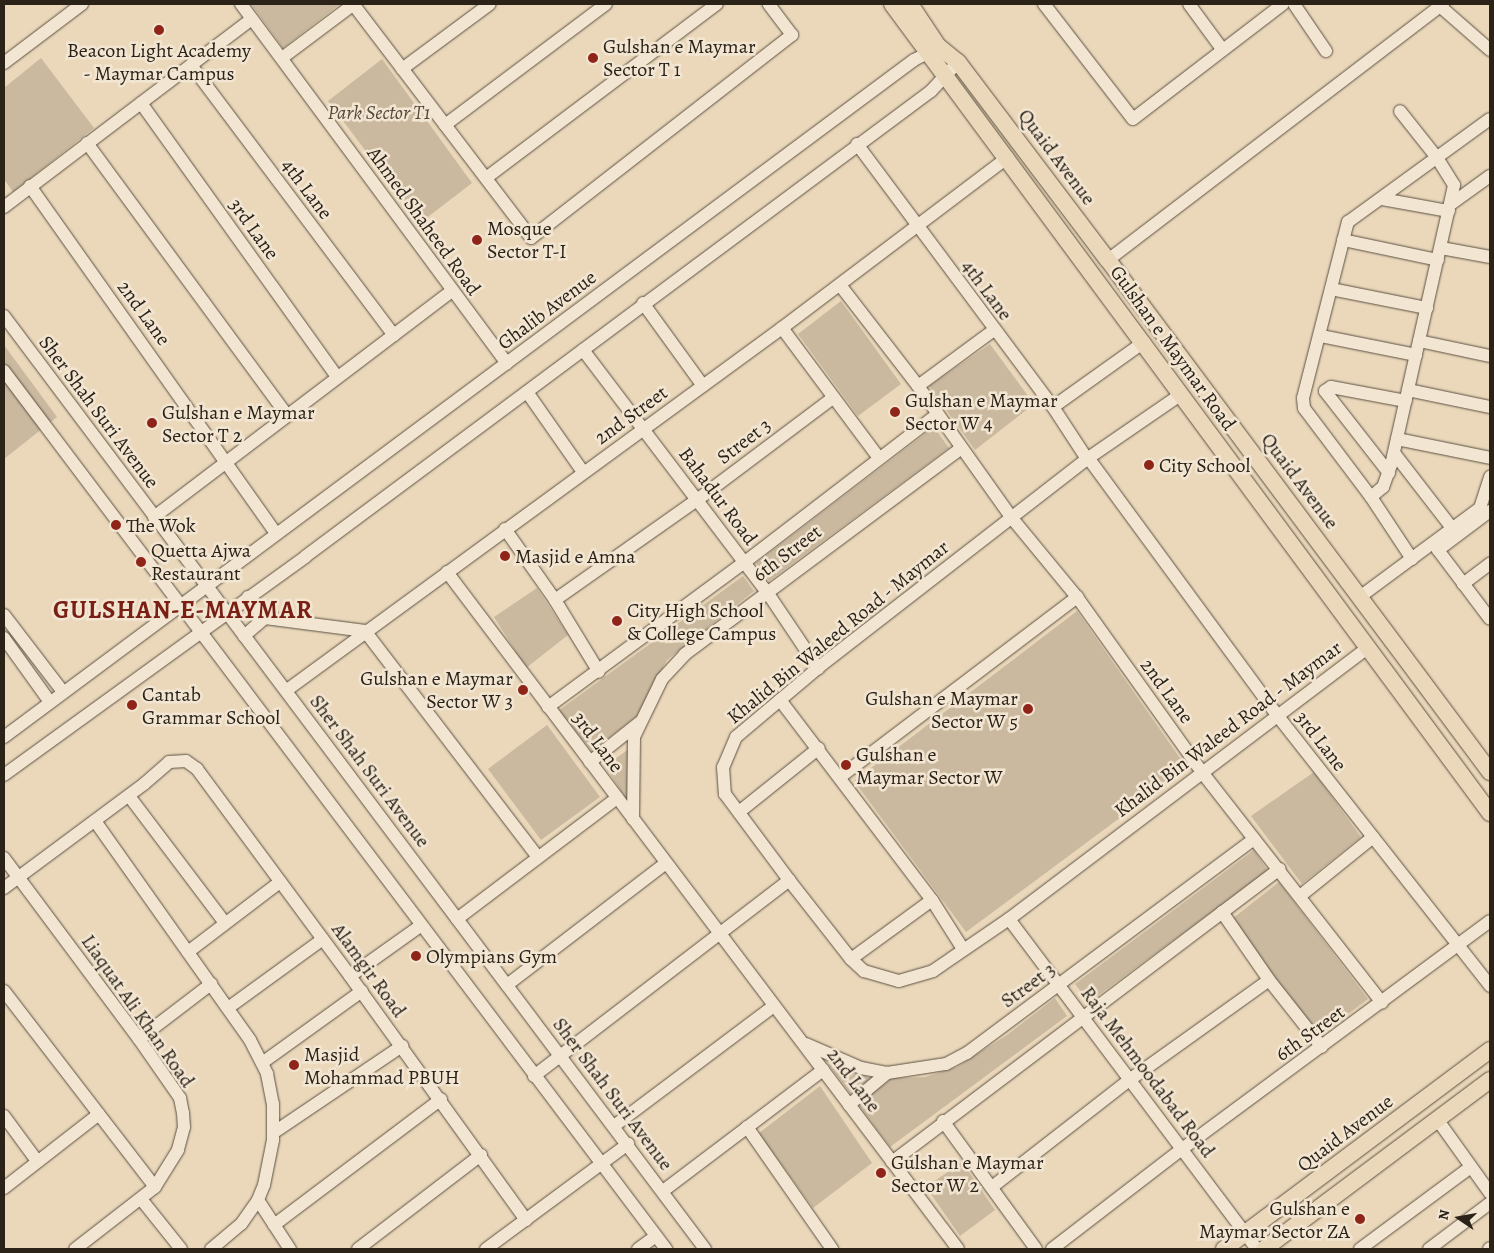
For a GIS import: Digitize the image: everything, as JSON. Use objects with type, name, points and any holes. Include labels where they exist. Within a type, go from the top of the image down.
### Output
[{"type":"main road","points":[[892,4],[934,50]]},
{"type":"main road","name":"Quaid Avenue","points":[[910,4],[934,50],[952,67],[1108,260],[1361,596],[1490,772]]},
{"type":"main road","name":"Gulshan e Maymar Road","points":[[952,67],[1008,157],[1144,342],[1180,395],[1490,813]]},
{"type":"main road","name":"Quaid Avenue","points":[[1224,1249],[1490,1050]]},
{"type":"main road","points":[[1264,1249],[1490,1080]]},
{"type":"street","points":[[4,63],[82,4]]},
{"type":"street","name":"Ahmed Shaheed Road","points":[[241,4],[507,363]]},
{"type":"street","points":[[282,58],[354,4],[531,238],[792,35],[768,4]]},
{"type":"street","points":[[402,69],[490,4]]},
{"type":"street","points":[[445,125],[606,4]]},
{"type":"street","points":[[486,178],[717,4]]},
{"type":"street","points":[[1044,4],[1133,119],[1283,4]]},
{"type":"street","points":[[1189,4],[1222,49]]},
{"type":"street","points":[[1294,4],[1326,51]]},
{"type":"street","points":[[1108,260],[1345,78],[1443,6],[1490,50]]},
{"type":"street","points":[[4,207],[252,19]]},
{"type":"street","name":"Ghalib Avenue","points":[[4,737],[914,60],[934,50]]},
{"type":"street","name":"4th Lane","points":[[191,65],[394,335]]},
{"type":"street","points":[[4,775],[527,392],[857,144],[931,91],[952,67]]},
{"type":"street","name":"3rd Lane","points":[[141,103],[337,376]]},
{"type":"street","points":[[1371,497],[1382,487],[1389,473],[1454,185],[1438,159],[1400,111]]},
{"type":"street","points":[[1412,559],[1371,497],[1303,402],[1321,336],[1346,226],[1353,216],[1382,199],[1438,159],[1490,118]]},
{"type":"street","points":[[87,143],[287,415]]},
{"type":"street","name":"4th Lane","points":[[857,144],[1053,407],[1088,459]]},
{"type":"street","name":"2nd Street","points":[[286,690],[782,328],[918,227],[1008,157]]},
{"type":"street","points":[[1382,199],[1450,208],[1490,176]]},
{"type":"street","name":"2nd Lane","points":[[30,186],[276,533]]},
{"type":"street","points":[[1343,240],[1439,254],[1490,257]]},
{"type":"street","points":[[840,285],[918,386],[961,448]]},
{"type":"street","points":[[1331,288],[1427,308]]},
{"type":"street","points":[[154,517],[337,376],[452,291]]},
{"type":"street","points":[[643,304],[703,386]]},
{"type":"street","name":"Sher Shah Suri Avenue","points":[[4,316],[226,614],[286,690],[705,1249]]},
{"type":"street","points":[[782,328],[879,458]]},
{"type":"street","points":[[918,386],[994,330]]},
{"type":"street","points":[[1321,336],[1416,355]]},
{"type":"street","points":[[1419,341],[1490,356]]},
{"type":"street","points":[[1053,407],[1144,342]]},
{"type":"street","name":"Bahadur Road","points":[[583,350],[745,562],[818,668]]},
{"type":"street","points":[[4,371],[420,926],[666,1249]]},
{"type":"street","points":[[1389,473],[1325,392],[1331,387],[1407,395],[1490,407]]},
{"type":"street","points":[[527,392],[583,472]]},
{"type":"street","name":"Khalid Bin Waleed Road - Maymar","points":[[1180,395],[1088,459],[1012,517],[818,668],[736,737],[726,756],[723,767],[725,794],[788,880],[850,959],[864,971],[899,981],[933,971],[1009,919],[1201,771],[1368,647]]},
{"type":"street","name":"Street 3","points":[[555,600],[697,500],[833,398]]},
{"type":"street","points":[[548,707],[599,672],[938,414]]},
{"type":"street","points":[[1397,439],[1490,458]]},
{"type":"street","name":"2nd Lane","points":[[961,448],[1012,517],[1077,597],[1201,771],[1280,869],[1382,1003]]},
{"type":"street","name":"6th Street","points":[[633,819],[634,737],[662,679],[685,654],[961,448]]},
{"type":"street","points":[[1394,453],[1452,528]]},
{"type":"street","name":"3rd Lane","points":[[1088,459],[1277,715],[1490,986]]},
{"type":"street","points":[[1361,596],[1483,505],[1490,477]]},
{"type":"street","points":[[1490,511],[1438,550],[1490,619]]},
{"type":"street","points":[[505,529],[555,600],[599,672]]},
{"type":"street","points":[[1463,584],[1490,564]]},
{"type":"street","name":"3rd Lane","points":[[446,572],[719,934]]},
{"type":"street","points":[[248,597],[265,618],[365,631],[538,857]]},
{"type":"street","points":[[840,776],[1077,597]]},
{"type":"street","points":[[4,616],[62,692]]},
{"type":"street","points":[[244,636],[265,618]]},
{"type":"street","points":[[4,638],[50,702]]},
{"type":"street","points":[[780,700],[819,748],[932,900],[963,949]]},
{"type":"street","points":[[590,762],[641,722]]},
{"type":"street","points":[[739,812],[819,748]]},
{"type":"street","name":"Alamgir Road","points":[[129,796],[169,762],[186,761],[197,769],[362,991],[526,1220]]},
{"type":"street","points":[[4,888],[129,796],[225,923]]},
{"type":"street","points":[[457,919],[617,798]]},
{"type":"street","points":[[95,821],[228,1008],[250,1040],[262,1063],[273,1104],[273,1133],[258,1200],[241,1224],[211,1249]]},
{"type":"street","points":[[1300,896],[1373,837]]},
{"type":"street","name":"Street 3","points":[[798,1038],[834,1058],[887,1073],[946,1064],[967,1053],[1254,839]]},
{"type":"street","name":"Liaquat Ali Khan Road","points":[[4,858],[139,1039],[180,1098],[183,1113],[184,1127],[178,1150],[155,1187],[75,1249]]},
{"type":"street","points":[[507,985],[666,863]]},
{"type":"street","points":[[892,1162],[1082,1016],[1280,869]]},
{"type":"street","points":[[534,1076],[788,880]]},
{"type":"street","points":[[188,952],[280,882]]},
{"type":"street","points":[[850,959],[932,900]]},
{"type":"street","points":[[1222,912],[1269,980],[1322,1048]]},
{"type":"street","name":"Raja Mehmoodabad Road","points":[[1009,919],[1060,985],[1128,1081],[1257,1249]]},
{"type":"street","name":"6th Street","points":[[1052,1249],[1182,1149],[1322,1048],[1490,921]]},
{"type":"street","points":[[350,976],[420,926]]},
{"type":"street","name":"2nd Lane","points":[[719,934],[958,1249]]},
{"type":"street","points":[[228,1008],[323,939]]},
{"type":"street","points":[[992,1187],[1128,1081],[1269,980]]},
{"type":"street","points":[[139,1039],[211,984]]},
{"type":"street","points":[[4,991],[155,1187]]},
{"type":"street","points":[[262,1063],[362,991]]},
{"type":"street","points":[[614,1126],[774,1006]]},
{"type":"street","points":[[273,1133],[402,1046]]},
{"type":"street","points":[[663,1191],[823,1070]]},
{"type":"street","points":[[849,1105],[887,1073]]},
{"type":"street","points":[[274,1225],[441,1100]]},
{"type":"street","points":[[4,1188],[99,1114]]},
{"type":"street","points":[[4,1116],[37,1162]]},
{"type":"street","points":[[1437,1119],[1490,1193]]},
{"type":"street","points":[[943,1121],[1036,1249]]},
{"type":"street","points":[[747,1127],[832,1249]]},
{"type":"street","points":[[486,1249],[628,1144]]},
{"type":"street","points":[[358,1249],[481,1155]]},
{"type":"street","points":[[1360,1249],[1471,1167]]},
{"type":"street","points":[[141,1199],[181,1249]]},
{"type":"street","points":[[258,1200],[290,1249]]},
{"type":"street","points":[[1429,1249],[1490,1203]]},
{"type":"street","points":[[638,1249],[656,1236]]},
{"type":"green space","points":[[251,4],[340,4],[283,48]]},
{"type":"green space","points":[[41,58],[94,128],[13,192],[4,179],[4,88]]},
{"type":"green space","name":"Park Sector T1","points":[[382,59],[472,183],[420,223],[328,101]]},
{"type":"green space","points":[[841,301],[901,384],[858,416],[798,334]]},
{"type":"green space","points":[[990,344],[1034,404],[975,450],[929,386]]},
{"type":"green space","points":[[4,345],[57,417],[4,459]]},
{"type":"green space","points":[[934,427],[949,448],[769,581],[756,563]]},
{"type":"green space","points":[[743,576],[754,591],[667,660],[637,716],[592,751],[558,711]]},
{"type":"green space","points":[[537,588],[568,635],[526,668],[494,617]]},
{"type":"green space","points":[[1077,611],[1187,768],[966,932],[854,781]]},
{"type":"green space","points":[[547,725],[600,797],[541,840],[488,769]]},
{"type":"green space","points":[[629,749],[629,803],[605,766]]},
{"type":"green space","points":[[1314,772],[1361,837],[1302,884],[1251,816]]},
{"type":"green space","points":[[1254,850],[1268,871],[1089,1002],[1075,984]]},
{"type":"green space","points":[[1279,882],[1368,999],[1316,1038],[1232,919]]},
{"type":"green space","points":[[1055,998],[1067,1016],[890,1147],[858,1104],[892,1078],[925,1077],[957,1067],[1007,1035]]},
{"type":"green space","points":[[828,1064],[872,1078],[851,1094]]},
{"type":"green space","points":[[820,1086],[872,1163],[813,1208],[759,1133]]},
{"type":"green space","points":[[962,1162],[995,1210],[960,1236],[926,1187]]},
{"type":"place","name":"Beacon Light Academy - Maymar Campus","points":[[159,30]]},
{"type":"place","name":"Gulshan e Maymar Sector T 1","points":[[593,58]]},
{"type":"place","name":"Mosque Sector T-I","points":[[477,240]]},
{"type":"place","name":"Gulshan e Maymar Sector W 4","points":[[895,412]]},
{"type":"place","name":"Gulshan e Maymar Sector T 2","points":[[152,423]]},
{"type":"place","name":"City School","points":[[1149,465]]},
{"type":"place","name":"The Wok","points":[[116,525]]},
{"type":"place","name":"Masjid e Amna","points":[[505,556]]},
{"type":"place","name":"Quetta Ajwa Restaurant","points":[[141,562]]},
{"type":"place","name":"City High School & College Campus","points":[[617,621]]},
{"type":"place","name":"Gulshan e Maymar Sector W 3","points":[[523,690]]},
{"type":"place","name":"Cantab Grammar School","points":[[132,705]]},
{"type":"place","name":"Gulshan e Maymar Sector W 5","points":[[1028,709]]},
{"type":"place","name":"Gulshan e Maymar Sector W","points":[[846,765]]},
{"type":"place","name":"Olympians Gym","points":[[416,956]]},
{"type":"place","name":"Masjid Mohammad PBUH","points":[[294,1065]]},
{"type":"place","name":"Gulshan e Maymar Sector W 2","points":[[881,1173]]},
{"type":"place","name":"Gulshan e Maymar Sector ZA","points":[[1360,1219]]},
{"type":"district","name":"GULSHAN-E-MAYMAR","points":[[183,610]]}]
